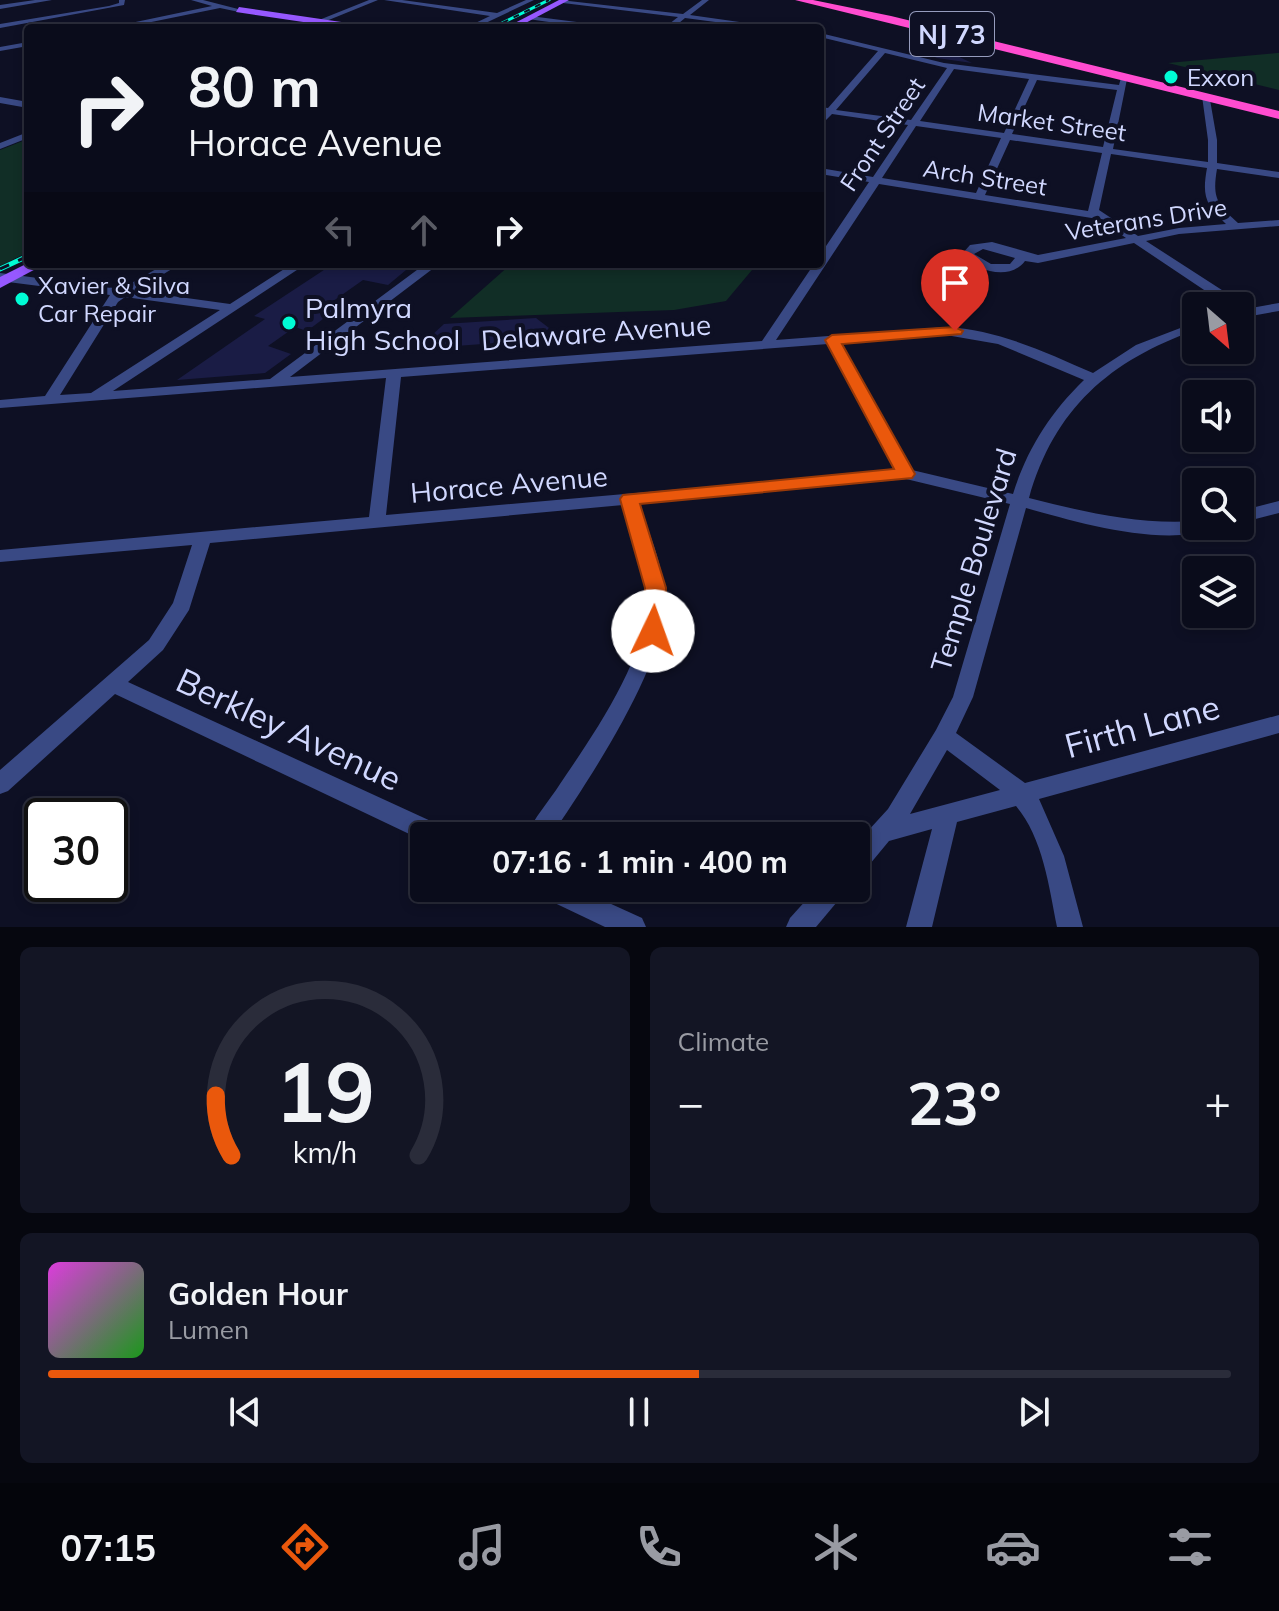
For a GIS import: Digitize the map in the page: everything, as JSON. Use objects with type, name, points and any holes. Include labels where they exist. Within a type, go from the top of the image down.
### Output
[{"type":"highway","name":"NJ 73","points":[[800,0],[977,40],[1026,63],[1050,66],[1068,62],[1122,82],[1206,96],[1279,113]]},
{"type":"highway","name":"NJ 73","points":[[815,0],[891,15],[1279,113]]},
{"type":"main road","points":[[256,0],[242,5],[239,10],[333,24]]},
{"type":"main road","points":[[517,24],[564,1]]},
{"type":"main road","points":[[3,279],[29,268]]},
{"type":"street","points":[[0,7],[49,0]]},
{"type":"street","points":[[0,26],[114,7],[123,3],[122,0]]},
{"type":"street","points":[[194,0],[239,10]]},
{"type":"street","points":[[314,24],[375,0]]},
{"type":"street","points":[[387,0],[499,15]]},
{"type":"street","points":[[478,24],[531,0]]},
{"type":"street","points":[[673,24],[706,0]]},
{"type":"street","points":[[564,1],[747,24]]},
{"type":"street","points":[[131,24],[217,7]]},
{"type":"street","points":[[530,18],[569,24]]},
{"type":"street","points":[[824,36],[952,66],[1034,77],[1122,82],[1093,206],[1097,216],[1213,292]]},
{"type":"street","points":[[2,49],[24,45]]},
{"type":"street","points":[[2,49],[24,52]]},
{"type":"street","points":[[825,110],[883,50]]},
{"type":"street","name":"Front Street","points":[[824,258],[952,66]]},
{"type":"street","points":[[979,197],[1034,77]]},
{"type":"street","points":[[1206,96],[1214,149],[1208,175],[1211,201],[1235,226]]},
{"type":"street","points":[[0,100],[24,104]]},
{"type":"street","name":"Market Street","points":[[825,110],[1279,175]]},
{"type":"street","points":[[0,146],[24,137]]},
{"type":"street","name":"Arch Street","points":[[824,172],[1097,216]]},
{"type":"street","name":"Veterans Drive","points":[[1021,258],[1064,255],[1132,239],[1279,223]]},
{"type":"street","points":[[50,400],[113,299],[167,268]]},
{"type":"street","points":[[96,396],[294,268]]},
{"type":"street","points":[[274,383],[428,268]]},
{"type":"street","name":"Front Street","points":[[766,345],[817,268]]},
{"type":"street","points":[[3,279],[233,308]]},
{"type":"street","points":[[1254,309],[1279,307]]},
{"type":"street","name":"Delaware Avenue","points":[[0,404],[946,331],[975,333],[1011,344],[1093,379]]},
{"type":"street","name":"Temple Boulevard","points":[[870,846],[896,816],[944,736],[963,697],[1034,455],[1044,437],[1073,396],[1093,379],[1142,347],[1182,331]]},
{"type":"street","points":[[832,340],[906,474]]},
{"type":"street","points":[[377,522],[394,373]]},
{"type":"street","name":"Horace Avenue","points":[[0,556],[906,474],[1128,526],[1182,529]]},
{"type":"street","points":[[547,822],[620,702],[653,631],[655,588],[629,499]]},
{"type":"street","points":[[1254,513],[1279,507]]},
{"type":"street","points":[[0,784],[156,645],[177,614],[203,538]]},
{"type":"street","name":"Berkley Avenue","points":[[111,683],[410,823]]},
{"type":"street","name":"Firth Lane","points":[[882,832],[1279,724]]},
{"type":"street","points":[[944,736],[1022,794],[1061,882],[1070,927]]},
{"type":"street","points":[[919,927],[947,814]]},
{"type":"street","points":[[579,902],[633,927]]},
{"type":"street","points":[[799,927],[821,902]]},
{"type":"green space","points":[[1277,53],[1279,90],[1168,63]]},
{"type":"green space","points":[[24,141],[24,254],[0,266],[0,150]]},
{"type":"green space","points":[[506,268],[754,268],[726,301],[674,310],[450,318]]},
{"type":"building","points":[[938,47],[972,63],[937,58],[919,49]]},
{"type":"building","name":"Palmyra High School","points":[[327,268],[406,270],[388,285],[363,280],[329,304],[339,307],[307,331],[295,327],[268,346],[291,354],[265,373],[177,380],[265,319],[254,316]]},
{"type":"building","points":[[536,318],[549,328],[538,340],[442,347],[431,336],[444,324]]},
{"type":"railway","points":[[500,24],[549,0]]},
{"type":"railway","points":[[0,269],[24,258]]},
{"type":"place","name":"Exxon","points":[[1171,77]]},
{"type":"place","name":"Xavier & Silva Car Repair","points":[[22,299]]},
{"type":"place","name":"Palmyra High School","points":[[289,323]]},
{"type":"route","points":[[653,631],[656,619],[655,588],[629,499],[906,474],[832,340],[955,331]]}]
